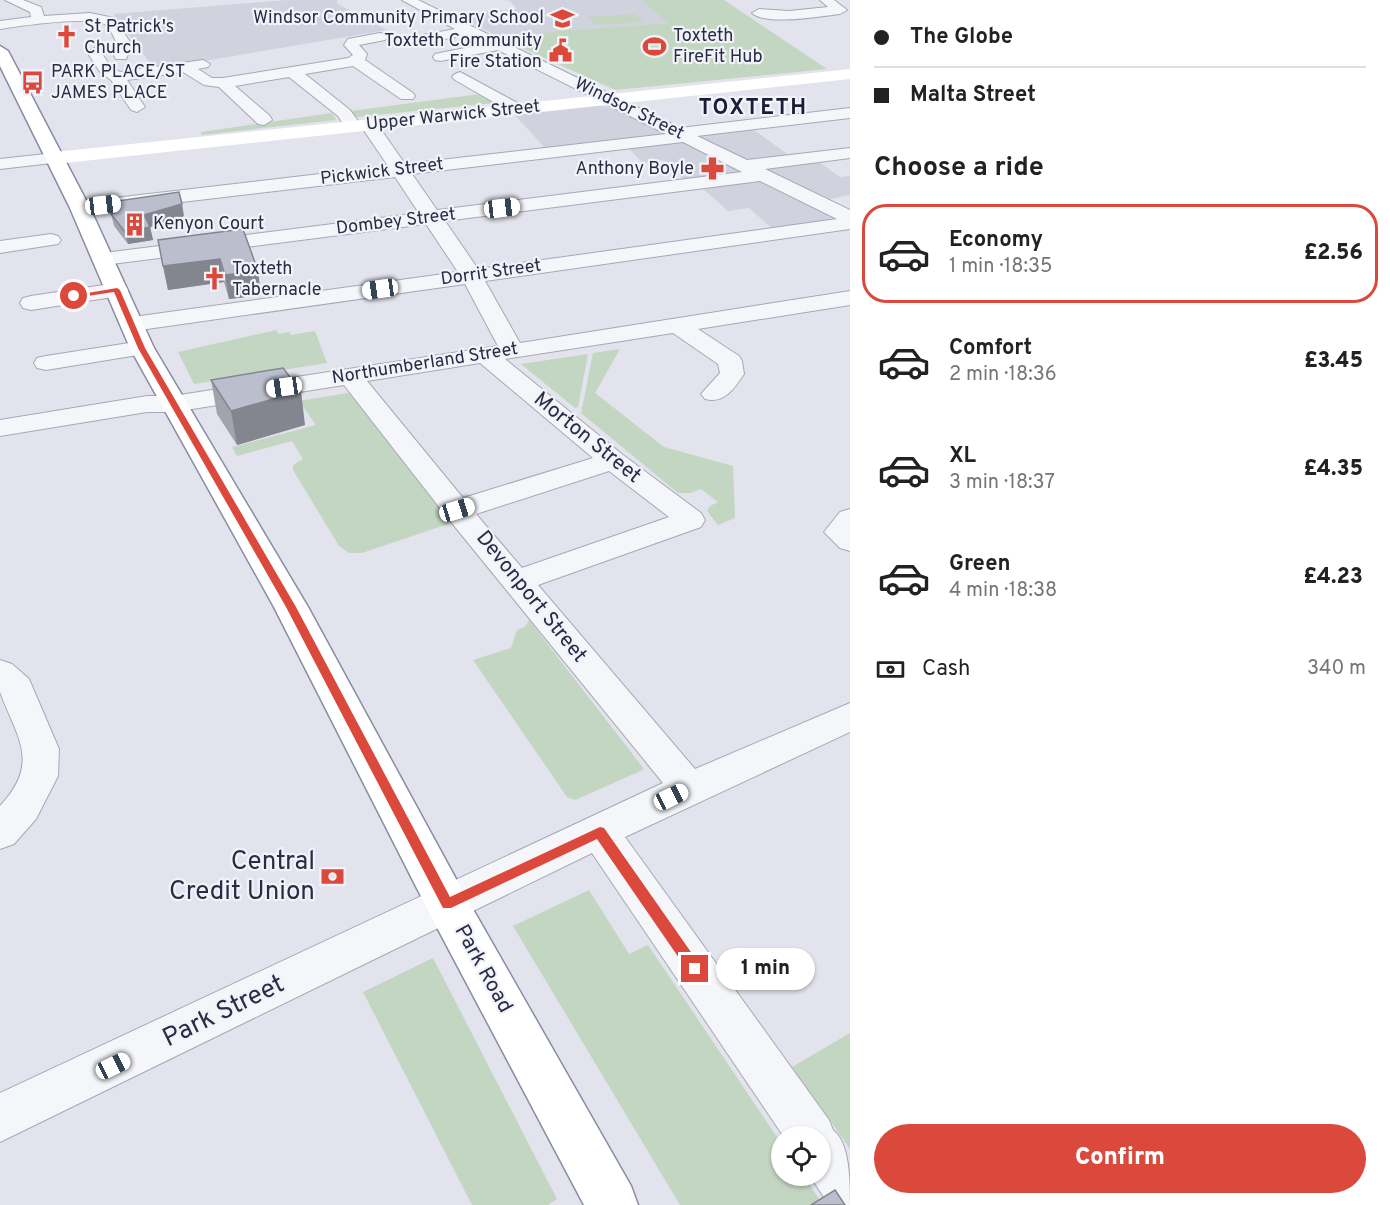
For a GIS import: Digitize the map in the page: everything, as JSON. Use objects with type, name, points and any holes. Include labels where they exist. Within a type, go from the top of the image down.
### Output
[{"type":"main road","name":"Park Road","points":[[0,51],[80,208],[137,336],[173,404],[291,607],[447,904],[612,1205]]},
{"type":"main road","name":"Upper Warwick Street","points":[[55,158],[850,74]]},
{"type":"street","points":[[11,0],[36,10],[39,22]]},
{"type":"street","name":"Windsor Street","points":[[408,0],[850,218]]},
{"type":"street","points":[[759,13],[789,15],[840,10],[826,0]]},
{"type":"street","points":[[0,26],[39,22],[88,11],[110,21],[125,45],[121,56]]},
{"type":"street","points":[[417,40],[469,30]]},
{"type":"street","points":[[187,67],[197,76],[209,82],[223,83],[354,60],[359,58],[360,54],[351,45],[353,42],[380,37]]},
{"type":"street","points":[[440,57],[500,45]]},
{"type":"street","points":[[94,52],[105,69],[117,77],[132,108],[158,104]]},
{"type":"street","points":[[354,60],[407,96]]},
{"type":"street","points":[[117,77],[203,64]]},
{"type":"street","points":[[293,72],[361,125],[399,170],[472,276],[512,350]]},
{"type":"street","points":[[223,83],[264,120]]},
{"type":"street","points":[[468,85],[517,109]]},
{"type":"street","name":"Pickwick Street","points":[[80,208],[850,113]]},
{"type":"street","name":"Dombey Street","points":[[31,303],[111,275],[433,217],[752,171],[850,153]]},
{"type":"street","points":[[0,164],[55,158]]},
{"type":"street","points":[[821,203],[850,200]]},
{"type":"street","name":"Dorrit Street","points":[[46,363],[137,336],[472,276],[850,223]]},
{"type":"street","points":[[0,247],[51,240]]},
{"type":"street","name":"Northumberland Street","points":[[0,428],[147,404],[173,404],[351,377],[484,354],[850,298]]},
{"type":"street","points":[[677,325],[730,361],[732,374],[714,394]]},
{"type":"street","name":"Morton Street","points":[[484,354],[613,461],[693,510],[517,581]]},
{"type":"street","name":"Devonport Street","points":[[351,377],[457,510],[689,788]]},
{"type":"street","points":[[457,510],[613,461]]},
{"type":"street","points":[[850,519],[839,532],[850,541]]},
{"type":"street","points":[[0,673],[17,688],[41,749],[40,776],[23,807],[0,832]]},
{"type":"street","name":"Park Street","points":[[0,1119],[689,788],[850,717]]},
{"type":"street","points":[[600,832],[804,1126]]},
{"type":"street","points":[[831,1165],[850,1192]]},
{"type":"shaded area","points":[[287,0],[337,0],[338,4],[387,30],[163,68],[153,67],[113,14]]},
{"type":"shaded area","name":"Windsor Community Primary School","points":[[502,0],[641,0],[669,23],[555,31],[541,34],[516,45],[452,14],[517,9],[510,1]]},
{"type":"shaded area","points":[[598,105],[616,109],[664,134],[547,150],[514,114]]},
{"type":"shaded area","points":[[751,128],[793,158],[816,160],[840,177],[850,176],[850,195],[806,204],[830,216],[832,220],[774,230],[749,208],[728,211],[701,187],[685,181],[662,160],[643,163],[627,147],[706,132]]},
{"type":"green space","name":"Toxteth FireFit Hub","points":[[641,0],[724,0],[827,69],[615,90],[516,45],[541,34],[555,31],[668,23]]},
{"type":"green space","points":[[634,14],[644,22],[596,25],[587,17]]},
{"type":"green space","points":[[480,94],[494,100],[494,103],[356,117],[351,111]]},
{"type":"green space","points":[[332,113],[336,120],[201,135],[201,132]]},
{"type":"green space","points":[[276,330],[279,334],[290,332],[291,335],[315,331],[327,363],[194,384],[178,352]]},
{"type":"green space","points":[[620,349],[595,393],[664,447],[733,466],[735,518],[718,525],[707,511],[710,506],[718,502],[701,489],[691,493],[678,493],[581,413],[593,353]]},
{"type":"green space","points":[[588,354],[578,407],[575,408],[521,364]]},
{"type":"green space","points":[[353,394],[451,519],[448,524],[362,553],[349,553],[339,546],[293,470],[293,465],[303,459],[292,441],[237,456],[232,447],[316,425],[299,401]]},
{"type":"green space","points":[[529,620],[645,769],[575,800],[567,797],[473,660],[511,648],[517,630],[526,626]]},
{"type":"green space","points":[[589,890],[629,954],[648,945],[771,1128],[771,1186],[811,1186],[821,1202],[816,1205],[680,1205],[513,926]]},
{"type":"green space","points":[[433,958],[557,1199],[548,1205],[472,1205],[363,992]]},
{"type":"green space","points":[[850,1033],[850,1149],[792,1067]]},
{"type":"building","points":[[179,192],[182,204],[144,215],[150,227],[125,232],[111,214],[116,212],[111,202]]},
{"type":"building","points":[[243,229],[258,271],[225,275],[220,259],[163,266],[158,240]]},
{"type":"building","points":[[283,368],[301,391],[231,411],[211,380]]},
{"type":"building","points":[[835,1190],[845,1205],[811,1205]]},
{"type":"place","name":"Windsor Community Primary School","points":[[562,18]]},
{"type":"place","name":"St Patrick's Church","points":[[66,37]]},
{"type":"place","name":"Toxteth FireFit Hub","points":[[655,46]]},
{"type":"place","name":"Toxteth Community Fire Station","points":[[560,51]]},
{"type":"place","name":"PARK PLACE/ST JAMES PLACE","points":[[33,82]]},
{"type":"place","name":"Anthony Boyle","points":[[712,169]]},
{"type":"place","name":"Kenyon Court","points":[[135,224]]},
{"type":"place","name":"Toxteth Tabernacle","points":[[214,279]]},
{"type":"place","name":"Central Credit Union","points":[[333,877]]},
{"type":"district","name":"TOXTETH","points":[[753,108]]},
{"type":"route","points":[[74,296],[117,290],[142,348],[291,607],[447,904],[600,832],[695,969]]}]
